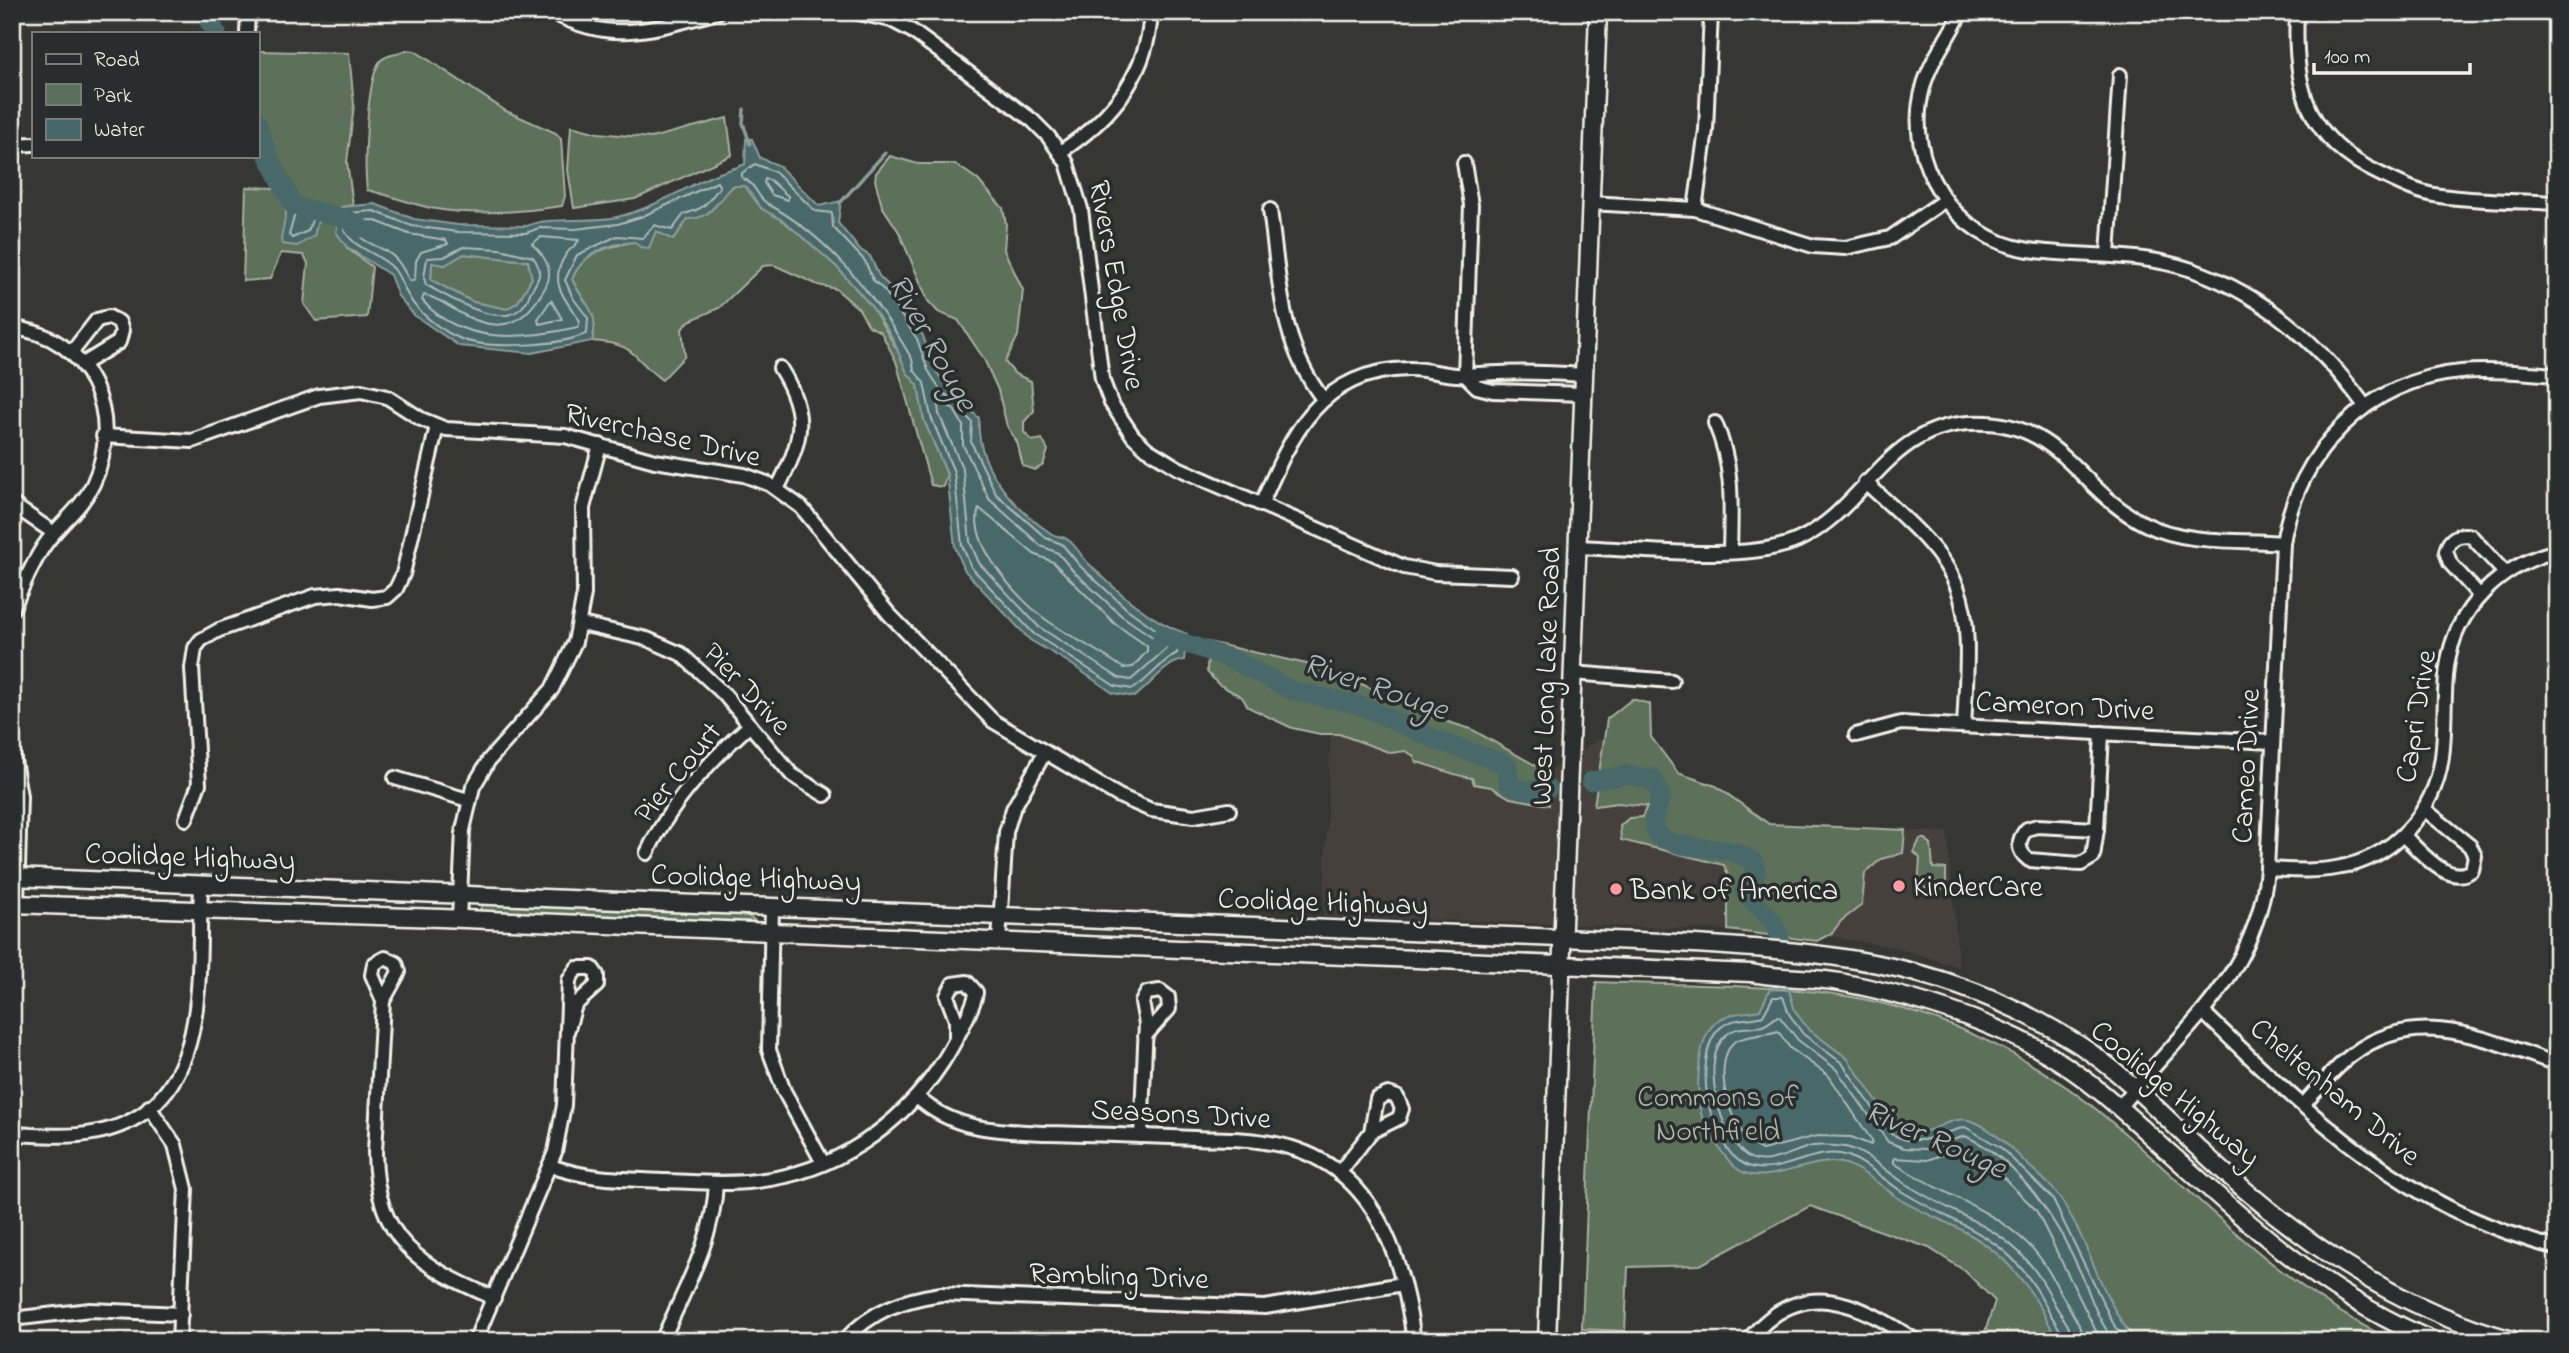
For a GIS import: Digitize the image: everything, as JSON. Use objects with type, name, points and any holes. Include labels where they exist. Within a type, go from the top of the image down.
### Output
[{"type":"main road","name":"West Long Lake Road","points":[[1547,1340],[1598,12]]},
{"type":"main road","name":"Coolidge Highway","points":[[15,877],[1563,939],[1761,948],[1837,955],[1932,976],[2026,1015],[2054,1030],[2135,1088],[2200,1149],[2335,1261],[2405,1301],[2483,1332],[2516,1341]]},
{"type":"main road","name":"Coolidge Highway","points":[[15,904],[459,919],[1385,958],[1560,968],[1751,973],[1839,982],[1939,1006],[2036,1048],[2080,1076],[2119,1108],[2295,1262],[2373,1313],[2434,1341]]},
{"type":"main road","points":[[1385,958],[1396,950],[1399,933]]},
{"type":"main road","points":[[1421,960],[1425,944],[1440,934]]},
{"type":"main road","points":[[1715,972],[1726,964],[1727,952],[1724,946]]},
{"type":"main road","points":[[1751,973],[1750,957],[1761,948]]},
{"type":"street","points":[[247,32],[248,12]]},
{"type":"street","points":[[552,12],[591,29],[626,33],[658,28],[718,12]]},
{"type":"street","name":"Rivers Edge Drive","points":[[854,12],[891,20],[921,37],[1032,120],[1060,152],[1078,193],[1104,388],[1118,417],[1133,436],[1158,456],[1261,505],[1404,567],[1436,573],[1512,576]]},
{"type":"street","points":[[1060,152],[1086,133],[1127,91],[1144,58],[1151,12]]},
{"type":"street","points":[[1695,209],[1706,130],[1711,12]]},
{"type":"street","points":[[1961,12],[1928,73],[1919,117],[1925,161],[1945,200],[1974,229],[2013,247],[2044,252],[2108,254],[2184,268],[2250,297],[2312,342],[2365,405]]},
{"type":"street","points":[[2297,12],[2296,58],[2302,90],[2320,127],[2345,154],[2420,192],[2455,198],[2557,203]]},
{"type":"street","points":[[2108,254],[2120,75]]},
{"type":"street","points":[[12,145],[32,144]]},
{"type":"street","points":[[1464,163],[1471,205],[1465,376],[1477,387],[1493,391],[1583,394]]},
{"type":"street","points":[[1590,203],[1695,209],[1813,246],[1845,248],[1890,237],[1945,200]]},
{"type":"street","points":[[1270,210],[1290,341],[1303,370],[1324,399]]},
{"type":"street","points":[[72,352],[97,320],[109,317],[119,322],[122,331],[119,342],[83,364]]},
{"type":"street","points":[[12,328],[43,334],[72,352],[83,364],[102,407],[103,436],[99,465],[92,487],[54,533],[35,562],[12,609]]},
{"type":"street","points":[[777,489],[794,456],[801,420],[799,402],[780,368]]},
{"type":"street","points":[[1261,505],[1294,433],[1324,399],[1355,380],[1390,370],[1422,369],[1465,376],[1495,371],[1584,376]]},
{"type":"street","name":"Cameo Drive","points":[[2119,1108],[2227,984],[2247,949],[2259,915],[2267,869],[2283,543],[2296,492],[2309,467],[2329,438],[2365,405],[2405,384],[2449,373],[2488,371],[2557,375]]},
{"type":"street","name":"Riverchase Drive","points":[[103,436],[192,441],[319,396],[349,391],[387,397],[437,426],[476,433],[565,436],[655,461],[734,472],[777,489],[810,517],[889,614],[993,721],[1151,810],[1194,816],[1229,810]]},
{"type":"street","points":[[1715,423],[1726,450],[1731,475],[1730,552]]},
{"type":"street","points":[[1577,547],[1760,551],[1799,539],[1832,517],[1904,445],[1932,431],[1968,423],[1999,424],[2018,429],[2050,444],[2121,509],[2157,530],[2193,538],[2283,543]]},
{"type":"street","points":[[186,819],[199,784],[192,667],[195,648],[209,634],[315,596],[340,594],[380,599],[392,594],[403,574],[437,426]]},
{"type":"street","points":[[459,919],[463,830],[468,800],[489,760],[552,689],[569,659],[581,624],[584,584],[583,508],[600,445]]},
{"type":"street","points":[[1865,482],[1935,548],[1957,580],[1967,612],[1969,637],[1964,726]]},
{"type":"street","points":[[12,504],[54,533]]},
{"type":"street","points":[[2480,596],[2447,558],[2447,547],[2452,539],[2461,535],[2472,536],[2505,573]]},
{"type":"street","name":"Capri Drive","points":[[2267,869],[2324,870],[2356,864],[2386,849],[2403,835],[2424,809],[2435,786],[2442,759],[2450,652],[2460,625],[2480,596],[2505,573],[2530,559],[2557,551]]},
{"type":"street","name":"Pier Drive","points":[[581,624],[647,639],[681,654],[704,673],[792,775],[825,795]]},
{"type":"street","points":[[1573,673],[1672,681]]},
{"type":"street","name":"Cameron Drive","points":[[1856,735],[1901,723],[2273,742]]},
{"type":"street","name":"Pier Court","points":[[647,853],[661,822],[718,756],[750,726]]},
{"type":"street","points":[[2097,829],[2031,827],[2021,837],[2020,851],[2033,862],[2081,864],[2091,860],[2095,853],[2097,829],[2102,733]]},
{"type":"street","points":[[12,748],[20,796],[15,904]]},
{"type":"street","points":[[999,941],[1006,832],[1013,809],[1045,752]]},
{"type":"street","points":[[395,778],[468,800]]},
{"type":"street","name":"Capri Drive","points":[[2403,835],[2449,874],[2460,876],[2472,870],[2475,856],[2470,846],[2424,809]]},
{"type":"street","points":[[12,1134],[72,1136],[96,1133],[120,1124],[149,1107],[180,1072],[191,1045],[197,1018],[201,884]]},
{"type":"street","points":[[772,906],[769,1050],[784,1091],[824,1163]]},
{"type":"street","points":[[383,1001],[375,1172],[384,1209],[403,1243],[422,1262],[443,1276],[494,1298]]},
{"type":"street","name":"Cheltenham Drive","points":[[2203,1012],[2381,1170],[2436,1203],[2472,1220],[2557,1247]]},
{"type":"street","points":[[475,1341],[551,1166],[563,1118],[568,1029]]},
{"type":"street","points":[[2304,1104],[2342,1063],[2360,1049],[2390,1035],[2416,1029],[2456,1031],[2557,1064]]},
{"type":"street","points":[[1141,1136],[1145,1036]]},
{"type":"street","points":[[551,1166],[597,1178],[716,1182],[773,1179],[824,1163],[871,1138],[917,1097],[956,1038]]},
{"type":"street","name":"Seasons Drive","points":[[917,1097],[935,1112],[973,1127],[1265,1142],[1306,1153],[1339,1173],[1369,1202],[1383,1223],[1395,1249],[1414,1341]]},
{"type":"street","points":[[149,1107],[171,1138],[184,1174],[187,1205],[179,1341]]},
{"type":"street","points":[[1339,1173],[1371,1132]]},
{"type":"street","points":[[662,1341],[707,1238],[714,1210],[716,1182]]},
{"type":"street","name":"Rambling Drive","points":[[845,1341],[878,1312],[904,1301],[941,1294],[1265,1307],[1403,1284]]},
{"type":"street","points":[[1748,1341],[1761,1325],[1784,1310],[1825,1301],[1848,1303],[1871,1311],[1916,1341]]},
{"type":"street","points":[[12,1319],[90,1310],[181,1314]]},
{"type":"street","points":[[1547,1340],[1586,1341]]},
{"type":"shaded area","points":[[1332,698],[1503,763],[1551,770],[1599,739],[1769,824],[1947,832],[1959,967],[1897,948],[1829,936],[1323,916]]},
{"type":"green space","points":[[406,50],[415,51],[506,111],[556,133],[561,139],[565,196],[562,206],[499,212],[452,211],[427,207],[367,190],[367,122],[376,69],[384,58]]},
{"type":"green space","points":[[259,51],[349,53],[354,105],[347,162],[353,205],[341,207],[347,248],[372,267],[367,317],[316,321],[304,304],[308,263],[303,255],[281,253],[270,279],[243,281],[246,187],[275,188],[280,170],[259,114]]},
{"type":"green space","points":[[727,118],[732,155],[635,199],[574,208],[568,170],[571,126],[598,133],[651,138]]},
{"type":"green space","points":[[890,156],[918,164],[955,164],[977,179],[1003,208],[1006,224],[1004,250],[1023,290],[1018,336],[1005,362],[1015,374],[1031,381],[1034,411],[1024,422],[1024,432],[1032,441],[1042,439],[1048,450],[1043,465],[1035,470],[1023,466],[1017,442],[1007,426],[998,390],[984,359],[958,320],[938,312],[928,301],[899,232],[882,206],[875,180],[876,173]]},
{"type":"green space","points":[[733,186],[745,186],[762,209],[772,212],[806,239],[837,267],[872,307],[918,385],[924,420],[947,474],[943,487],[931,485],[896,361],[881,332],[869,326],[859,309],[836,289],[818,285],[774,265],[763,266],[719,308],[689,321],[682,329],[685,356],[662,380],[626,348],[592,341],[593,315],[572,279],[585,259],[605,249],[651,238],[656,231],[673,240],[688,219],[703,216],[714,208]]},
{"type":"green space","points":[[464,254],[528,261],[532,278],[518,302],[507,309],[473,302],[431,280],[432,262],[445,265]]},
{"type":"green space","points":[[1208,642],[1311,665],[1364,685],[1425,715],[1471,729],[1549,773],[1549,805],[1510,798],[1491,787],[1474,784],[1472,778],[1416,762],[1414,756],[1405,751],[1391,753],[1339,734],[1320,734],[1292,728],[1248,707],[1242,697],[1218,684],[1207,672]]},
{"type":"green space","points":[[1632,699],[1650,704],[1651,737],[1678,773],[1716,786],[1769,824],[1905,830],[1903,853],[1881,859],[1865,873],[1862,905],[1841,921],[1832,933],[1817,941],[1728,930],[1728,875],[1724,865],[1621,840],[1620,826],[1629,818],[1642,817],[1647,806],[1618,803],[1594,806],[1607,719]]},
{"type":"green space","points":[[1920,839],[1926,839],[1931,845],[1933,868],[1946,869],[1946,889],[1918,888],[1920,858],[1914,852]]},
{"type":"green space","points":[[484,902],[745,914],[754,920],[749,925],[486,914],[479,911]]},
{"type":"green space","name":"Commons of Northfield","points":[[1596,982],[1735,986],[1819,992],[1860,998],[1899,1008],[1976,1036],[2013,1054],[2082,1098],[2281,1271],[2354,1320],[2394,1341],[1982,1341],[1995,1301],[1965,1271],[1929,1248],[1810,1206],[1700,1265],[1628,1267],[1625,1331],[1582,1329]]},
{"type":"water","points":[[746,139],[752,139],[760,158],[778,165],[819,206],[841,201],[838,223],[859,249],[870,256],[879,276],[890,287],[923,336],[934,368],[948,389],[967,396],[970,410],[979,418],[983,453],[1000,485],[1038,524],[1052,534],[1070,541],[1088,563],[1134,604],[1160,622],[1187,634],[1184,660],[1170,665],[1134,697],[1113,693],[1030,640],[965,571],[955,547],[947,474],[924,420],[918,385],[907,373],[892,337],[872,307],[837,267],[784,221],[762,209],[745,186],[732,186],[703,216],[688,219],[673,240],[656,231],[649,248],[640,247],[635,242],[625,243],[606,248],[589,257],[576,270],[572,279],[593,315],[592,341],[532,353],[459,346],[414,315],[398,296],[390,275],[347,247],[336,232],[341,207],[375,204],[414,219],[458,225],[527,226],[545,221],[617,217],[651,206],[710,177],[745,164]],"holes":[[[464,254],[528,261],[532,278],[518,302],[507,309],[473,302],[431,280],[432,263],[445,265]]]},
{"type":"water","points":[[295,199],[321,209],[314,236],[297,246],[282,244],[281,239],[287,207]]},
{"type":"water","points":[[1770,989],[1789,990],[1795,1011],[1808,1029],[1847,1058],[1895,1128],[1917,1133],[1963,1119],[1972,1121],[1997,1136],[2044,1179],[2068,1211],[2103,1287],[2123,1324],[2136,1341],[2057,1341],[2032,1293],[1997,1254],[1967,1233],[1901,1200],[1849,1165],[1829,1162],[1758,1176],[1735,1167],[1717,1146],[1703,1120],[1698,1084],[1701,1055],[1704,1042],[1715,1023],[1731,1015],[1760,1010]]},
{"type":"waterway","name":"River Rouge","points":[[202,12],[216,32]]},
{"type":"waterway","points":[[744,109],[743,123],[750,144]]},
{"type":"waterway","name":"River Rouge","points":[[259,128],[268,156],[294,206],[347,219],[361,228]]},
{"type":"waterway","points":[[840,203],[885,153]]},
{"type":"waterway","name":"River Rouge","points":[[1162,636],[1227,657],[1293,691],[1360,705],[1436,740],[1503,763],[1508,767],[1508,783],[1517,788],[1548,789]]},
{"type":"waterway","name":"River Rouge","points":[[1591,781],[1625,775],[1653,779],[1661,796],[1654,820],[1657,835],[1680,845],[1731,852],[1754,862],[1756,874],[1744,891],[1773,922],[1780,938]]},
{"type":"place","name":"KinderCare","points":[[1899,886]]},
{"type":"place","name":"Bank of America","points":[[1616,889]]}]
